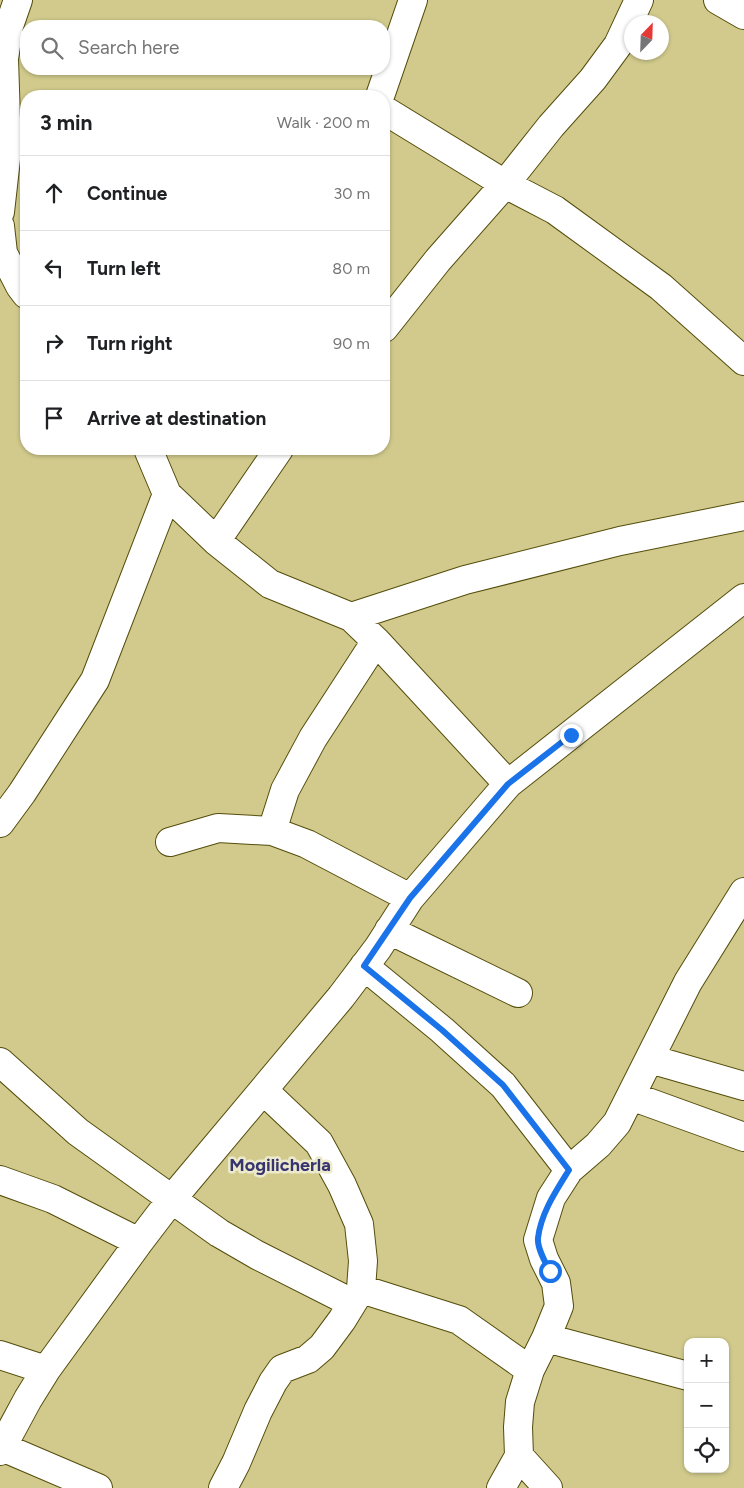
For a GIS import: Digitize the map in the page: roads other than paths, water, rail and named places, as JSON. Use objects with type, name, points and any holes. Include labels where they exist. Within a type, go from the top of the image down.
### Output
[{"type":"street","points":[[0,212],[7,150],[4,59],[9,26],[18,0]]},
{"type":"street","points":[[390,68],[414,0]]},
{"type":"street","points":[[390,320],[438,260],[593,79],[618,45],[639,0]]},
{"type":"street","points":[[718,0],[744,15]]},
{"type":"street","points":[[382,90],[387,75]]},
{"type":"street","points":[[390,114],[505,184],[555,210],[661,287],[744,361]]},
{"type":"street","points":[[0,226],[3,252],[20,286]]},
{"type":"street","points":[[216,542],[275,455]]},
{"type":"street","points":[[158,456],[167,494],[216,542],[270,584],[351,617],[376,641],[508,784]]},
{"type":"street","points":[[0,822],[22,793],[94,680],[167,494]]},
{"type":"street","points":[[351,617],[475,578],[620,541],[744,516]]},
{"type":"street","points":[[98,1488],[1,1449],[46,1370],[171,1200],[341,997],[410,898],[508,784],[744,598]]},
{"type":"street","points":[[272,831],[285,790],[313,738],[376,641]]},
{"type":"street","points":[[170,842],[218,828],[272,831],[307,844],[410,898]]},
{"type":"street","points":[[501,1488],[519,1456],[518,1427],[520,1402],[530,1370],[559,1306],[556,1283],[544,1259],[538,1240],[551,1198],[569,1170],[598,1145],[617,1123],[688,982],[744,892]]},
{"type":"street","points":[[389,930],[518,993]]},
{"type":"street","points":[[364,966],[442,1030],[503,1085],[569,1170]]},
{"type":"street","points":[[650,1060],[744,1086]]},
{"type":"street","points":[[0,1062],[78,1132],[219,1233],[258,1255],[357,1296],[458,1320],[530,1370]]},
{"type":"street","points":[[223,1488],[258,1411],[282,1369],[308,1359],[322,1347],[357,1296],[363,1261],[359,1224],[342,1185],[319,1143],[263,1090]]},
{"type":"street","points":[[632,1096],[744,1137]]},
{"type":"street","points":[[0,1180],[53,1199],[139,1242]]},
{"type":"street","points":[[546,1338],[684,1375]]},
{"type":"street","points":[[0,1355],[46,1370]]},
{"type":"street","points":[[519,1456],[548,1488]]},
{"type":"district","name":"Mogilicherla","points":[[280,1165]]}]
